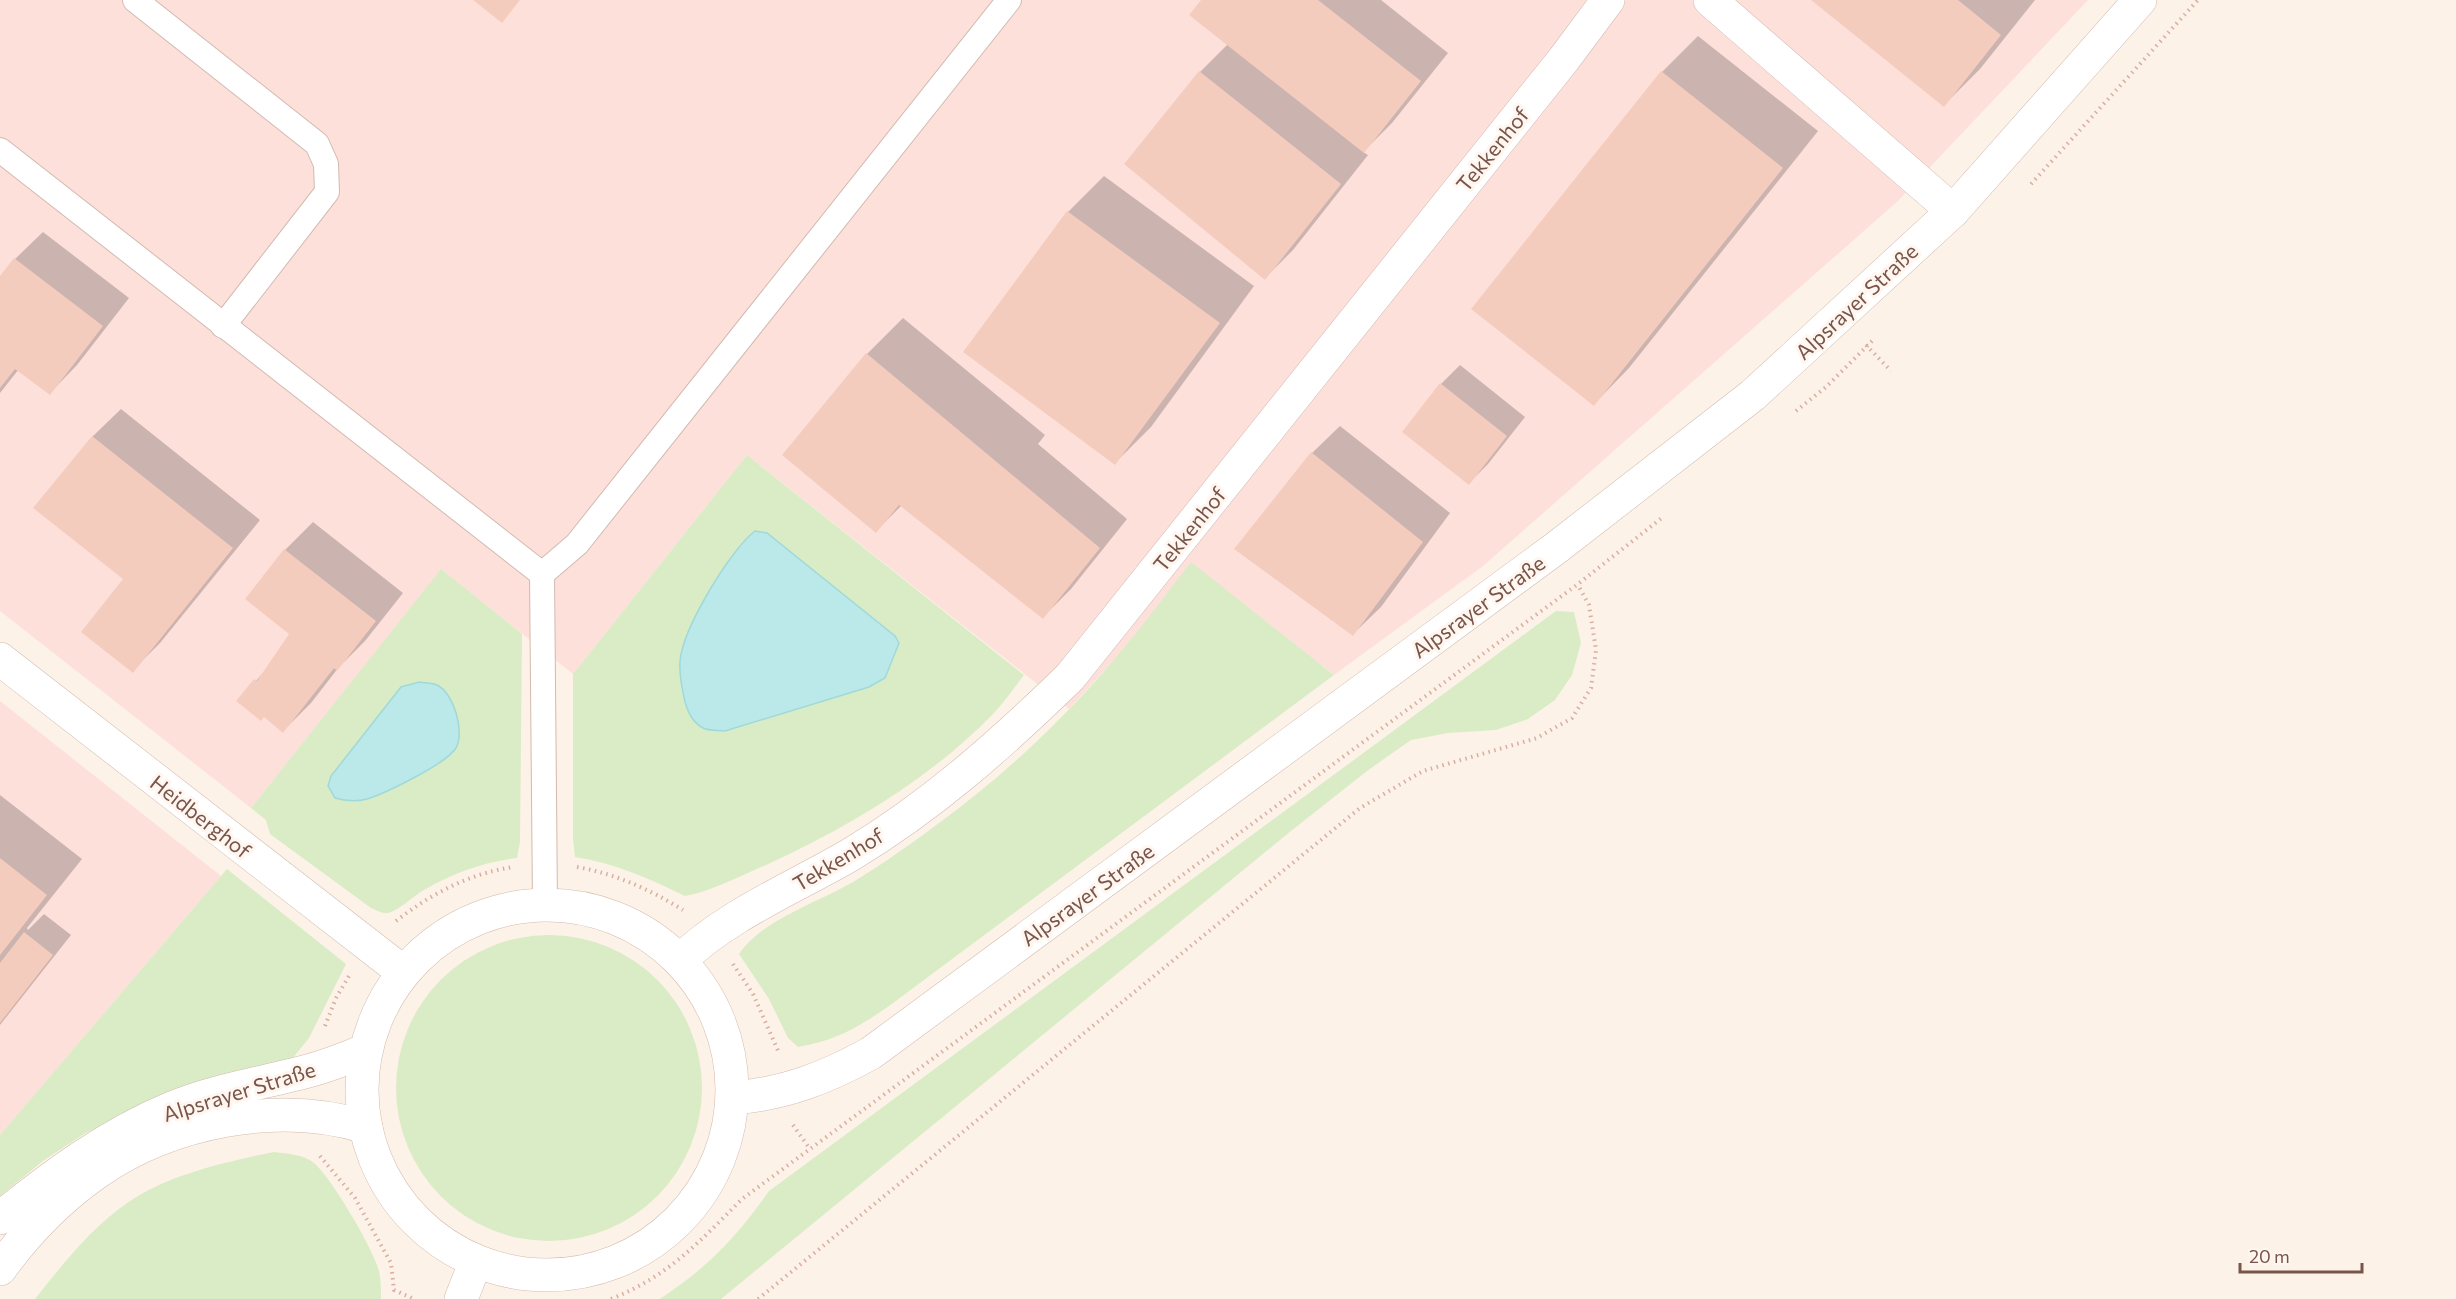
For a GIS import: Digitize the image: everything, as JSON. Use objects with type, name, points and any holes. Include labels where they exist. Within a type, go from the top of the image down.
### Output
[{"type":"street","name":"Tekkenhof","points":[[680,961],[710,935],[851,854],[918,810],[980,762],[1070,676],[1557,68],[1608,0]]},
{"type":"street","points":[[1710,0],[1953,211]]},
{"type":"street","name":"Alpsrayer Straße","points":[[733,1098],[786,1090],[835,1073],[871,1053],[1556,548],[1753,395],[1953,211],[2140,0]]},
{"type":"street","name":"Heidberghof","points":[[0,659],[403,972]]},
{"type":"street","points":[[545,905],[578,907],[611,916],[641,930],[669,949],[680,961],[692,973],[711,1001],[724,1032],[731,1064],[733,1098],[729,1130],[719,1160],[704,1189],[684,1215],[660,1237],[633,1254],[603,1267],[571,1274],[539,1275],[507,1271],[476,1261],[444,1243],[409,1211],[394,1193],[376,1161],[366,1127],[362,1090],[364,1052],[375,1018],[403,972],[443,937],[475,920],[509,909],[545,905]]},
{"type":"street","name":"Alpsrayer Straße","points":[[0,1218],[69,1163],[119,1133],[172,1107],[215,1093],[307,1071],[364,1052]]},
{"type":"street","name":"Alpsrayer Straße","points":[[0,1269],[15,1249],[56,1206],[97,1173],[142,1149],[186,1130],[267,1114],[307,1114],[338,1118],[366,1127]]},
{"type":"street","points":[[461,1299],[476,1261]]},
{"type":"lane","points":[[135,0],[316,144],[326,164],[327,192],[223,326]]},
{"type":"lane","points":[[545,905],[542,574],[577,544],[1009,0]]},
{"type":"lane","points":[[0,150],[542,574]]},
{"type":"path","points":[[758,1299],[1360,808],[1423,771],[1537,738],[1572,718],[1591,688],[1596,650],[1589,605],[1556,548]]},
{"type":"path","points":[[307,1071],[336,998],[366,945],[422,901],[449,886],[478,875],[510,868],[545,864],[579,867],[614,875],[651,890],[684,910],[710,935],[753,994],[763,1013],[778,1050],[793,1124],[810,1149]]},
{"type":"path","points":[[307,1114],[316,1151],[355,1197],[391,1263],[394,1290],[414,1299]]},
{"type":"shaded area","points":[[0,0],[2088,0],[1898,201],[1483,566],[1334,675],[1322,665],[1113,661],[1069,709],[747,455],[573,674],[441,570],[251,808],[0,611]]},
{"type":"shaded area","points":[[0,701],[221,876],[0,1135]]},
{"type":"green space","points":[[747,455],[1024,675],[997,709],[968,738],[915,781],[886,800],[796,851],[726,883],[685,896],[618,867],[575,857],[573,839],[573,674]]},
{"type":"green space","points":[[1191,562],[1334,675],[889,1006],[846,1032],[824,1041],[798,1047],[788,1038],[769,999],[739,954],[749,942],[776,921],[839,890],[897,853],[963,805],[1008,767],[1052,727],[1093,684]]},
{"type":"green space","points":[[441,569],[522,634],[520,842],[517,858],[481,865],[457,873],[424,890],[397,909],[384,913],[371,908],[270,834],[266,820],[251,808]]},
{"type":"green space","points":[[1556,611],[1574,612],[1581,643],[1572,675],[1555,700],[1528,719],[1496,730],[1448,733],[1411,740],[1367,771],[1291,831],[721,1299],[660,1299],[693,1275],[720,1251],[769,1191]]},
{"type":"green space","points":[[227,869],[346,964],[309,1038],[292,1059],[160,1096],[84,1134],[43,1161],[0,1196],[0,1135]]},
{"type":"green space","points":[[549,935],[579,938],[608,947],[634,961],[657,980],[676,1003],[690,1029],[699,1058],[702,1088],[699,1118],[690,1147],[676,1173],[657,1196],[634,1215],[608,1229],[579,1238],[549,1241],[519,1238],[490,1229],[464,1215],[441,1196],[422,1173],[408,1147],[399,1118],[396,1088],[399,1058],[408,1029],[422,1003],[441,980],[464,961],[490,947],[519,938]]},
{"type":"green space","points":[[274,1152],[310,1160],[331,1183],[361,1231],[375,1261],[380,1274],[381,1299],[35,1299],[89,1235],[114,1213],[143,1193],[198,1170]]},
{"type":"water","points":[[755,531],[767,533],[895,636],[899,643],[885,678],[869,687],[725,731],[708,730],[693,720],[685,702],[680,671],[683,647],[689,629],[709,591],[733,555]]},
{"type":"water","points":[[419,682],[437,685],[443,689],[453,704],[459,733],[456,748],[428,770],[376,796],[355,801],[335,798],[328,786],[331,776],[401,687]]},
{"type":"building","points":[[473,0],[520,0],[502,23]]},
{"type":"building","points":[[1201,0],[1318,0],[1421,81],[1364,153],[1189,15]]},
{"type":"building","points":[[1811,0],[1958,0],[2001,35],[1944,107]]},
{"type":"building","points":[[1199,71],[1341,184],[1265,280],[1124,164]]},
{"type":"building","points":[[1661,71],[1783,168],[1594,406],[1471,309]]},
{"type":"building","points":[[1067,211],[1220,323],[1115,465],[963,352]]},
{"type":"building","points":[[14,258],[103,326],[50,395],[15,369],[0,388],[0,276]]},
{"type":"building","points":[[866,353],[1100,548],[1043,619],[899,505],[876,533],[782,455]]},
{"type":"building","points":[[1440,383],[1507,436],[1469,485],[1402,432]]},
{"type":"building","points":[[92,436],[233,548],[133,673],[81,632],[123,579],[33,508]]},
{"type":"building","points":[[1311,452],[1423,542],[1353,636],[1234,549]]},
{"type":"building","points":[[284,549],[376,621],[337,671],[334,668],[283,733],[264,717],[261,721],[236,701],[254,679],[257,681],[289,634],[245,599]]},
{"type":"building","points":[[0,858],[47,895],[0,955]]},
{"type":"building","points":[[24,932],[53,955],[0,1023],[0,963]]}]
